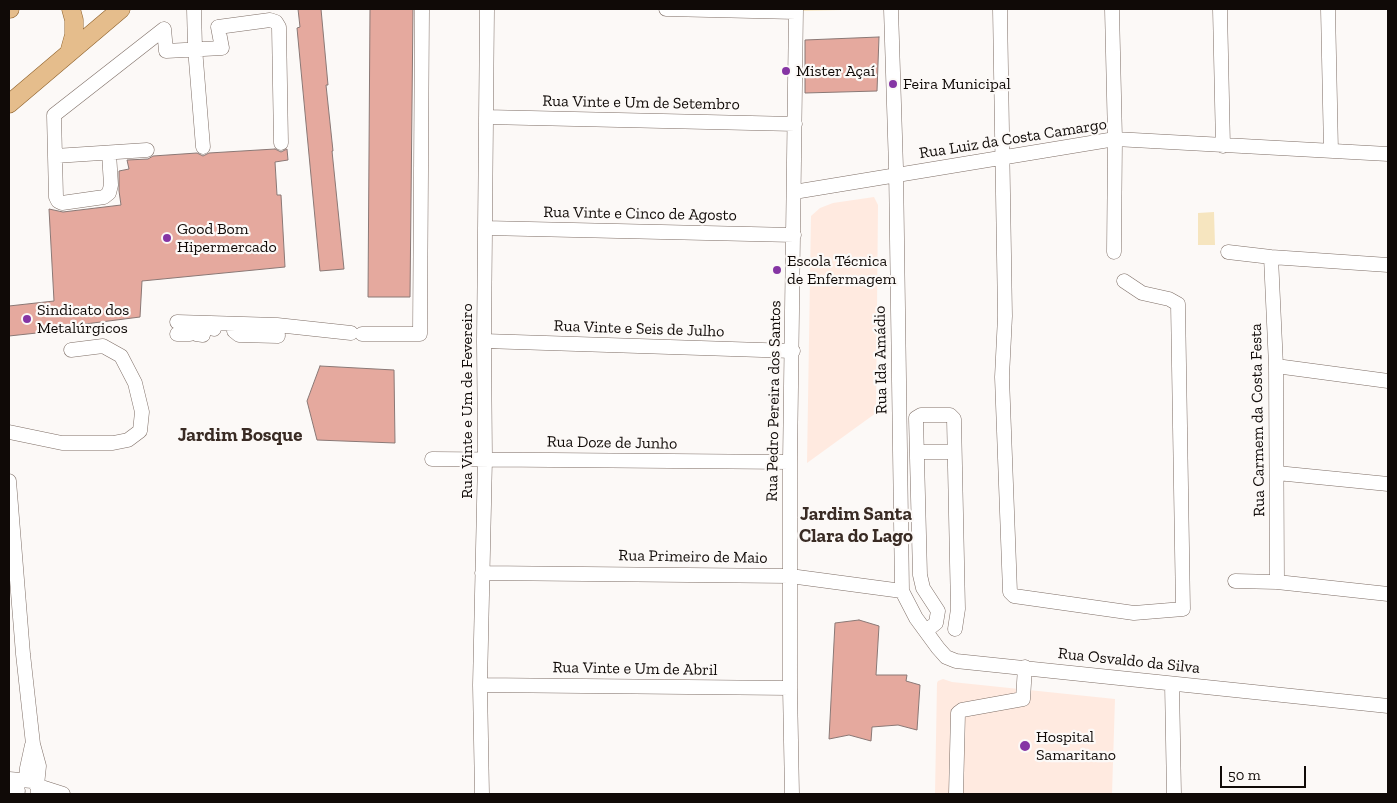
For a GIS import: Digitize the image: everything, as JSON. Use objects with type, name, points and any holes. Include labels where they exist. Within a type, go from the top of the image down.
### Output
[{"type":"main road","points":[[69,53],[74,35],[74,20],[71,9]]},
{"type":"main road","points":[[9,104],[120,9]]},
{"type":"street","points":[[190,9],[195,41]]},
{"type":"street","points":[[194,9],[202,147]]},
{"type":"street","points":[[277,325],[278,336],[239,335],[224,330],[204,327],[203,335],[196,334],[196,327],[189,327],[190,334],[177,328],[277,325],[356,333],[420,334],[422,9]]},
{"type":"street","name":"Rua Vinte e Um de Fevereiro","points":[[482,794],[480,685],[485,459],[484,341],[487,9]]},
{"type":"street","points":[[666,9],[796,11]]},
{"type":"street","name":"Rua Ida Amádio","points":[[891,9],[896,176],[902,591]]},
{"type":"street","points":[[1000,9],[1005,316],[1002,378],[1010,592],[1014,596],[1134,613],[1183,609],[1178,304],[1169,299],[1142,293],[1124,281]]},
{"type":"street","points":[[1112,9],[1115,139],[1114,252]]},
{"type":"street","points":[[1220,9],[1223,146]]},
{"type":"street","points":[[1328,9],[1330,151]]},
{"type":"street","name":"Rua Pedro Pereira dos Santos","points":[[792,794],[790,462],[793,351],[796,11]]},
{"type":"street","points":[[109,153],[111,185],[109,193],[104,197],[62,204],[56,197],[54,115],[164,29],[166,50],[195,41],[222,48],[218,27],[270,20],[276,22],[279,26],[281,143]]},
{"type":"street","name":"Rua Vinte e Um de Setembro","points":[[486,117],[795,124]]},
{"type":"street","name":"Rua Luiz da Costa Camargo","points":[[794,192],[1115,139],[1388,154]]},
{"type":"street","points":[[55,156],[147,150]]},
{"type":"street","name":"Rua Vinte e Cinco de Agosto","points":[[485,228],[794,235]]},
{"type":"street","points":[[1228,252],[1271,257],[1388,265]]},
{"type":"street","name":"Rua Carmem da Costa Festa","points":[[1271,257],[1276,366],[1277,582]]},
{"type":"street","name":"Rua Vinte e Seis de Julho","points":[[484,341],[793,351]]},
{"type":"street","points":[[9,432],[62,443],[113,443],[128,440],[140,431],[142,412],[135,383],[121,356],[103,346],[71,350]]},
{"type":"street","points":[[1276,366],[1388,380]]},
{"type":"street","points":[[926,631],[936,623],[938,611],[923,588],[920,575],[916,418],[921,416],[950,415],[954,420],[958,609],[955,629]]},
{"type":"street","points":[[917,452],[954,452]]},
{"type":"street","name":"Rua Doze de Junho","points":[[432,459],[790,462]]},
{"type":"street","points":[[1277,472],[1388,484]]},
{"type":"street","points":[[9,481],[12,544],[33,744],[27,768],[26,787]]},
{"type":"street","name":"Rua Primeiro de Maio","points":[[482,573],[790,576],[902,591]]},
{"type":"street","points":[[1235,581],[1277,582],[1388,594]]},
{"type":"street","name":"Rua Osvaldo da Silva","points":[[902,591],[916,618],[938,648],[946,656],[956,661],[1388,706]]},
{"type":"street","points":[[938,611],[958,609]]},
{"type":"street","points":[[9,652],[23,654]]},
{"type":"street","points":[[956,794],[958,713],[962,710],[1024,699],[1025,667]]},
{"type":"street","points":[[1172,684],[1174,794],[1180,794]]},
{"type":"street","name":"Rua Vinte e Um de Abril","points":[[480,685],[790,688]]},
{"type":"street","points":[[9,779],[26,787],[63,794]]},
{"type":"shaded area","points":[[802,9],[884,9],[802,11]]},
{"type":"shaded area","points":[[874,197],[878,205],[876,413],[807,463],[811,216],[820,208],[833,203]]},
{"type":"shaded area","points":[[1214,212],[1215,245],[1198,245],[1198,213]]},
{"type":"shaded area","name":"Hospital Samaritano","points":[[943,679],[952,682],[1115,699],[1112,794],[935,794],[937,683]]},
{"type":"building","points":[[298,9],[321,9],[328,85],[326,85],[344,269],[320,271],[297,28],[300,27]]},
{"type":"building","points":[[370,9],[413,9],[410,297],[368,297]]},
{"type":"building","points":[[879,37],[877,91],[805,93],[805,40]]},
{"type":"building","name":"Good Bom Hipermercado","points":[[275,149],[281,152],[287,149],[288,160],[275,162],[277,195],[281,195],[285,267],[142,281],[140,317],[46,329],[46,332],[9,336],[9,306],[54,301],[49,209],[63,212],[121,205],[119,171],[129,169],[127,160],[148,159],[153,156],[197,153],[203,156],[209,153]]},
{"type":"building","points":[[320,366],[394,370],[395,443],[317,440],[307,401]]},
{"type":"building","points":[[859,620],[879,626],[876,675],[907,675],[906,681],[920,685],[917,730],[898,725],[872,727],[871,741],[849,735],[829,739],[835,623]]},
{"type":"place","name":"Mister Açaí","points":[[786,71]]},
{"type":"place","name":"Feira Municipal","points":[[893,84]]},
{"type":"place","name":"Good Bom Hipermercado","points":[[167,238]]},
{"type":"place","name":"Escola Técnica de Enfermagem","points":[[777,270]]},
{"type":"place","name":"Sindicato dos Metalúrgicos","points":[[27,319]]},
{"type":"place","name":"Hospital Samaritano","points":[[1025,746]]},
{"type":"district","name":"Jardim Bosque","points":[[240,436]]},
{"type":"district","name":"Jardim Santa Clara do Lago","points":[[856,526]]}]
